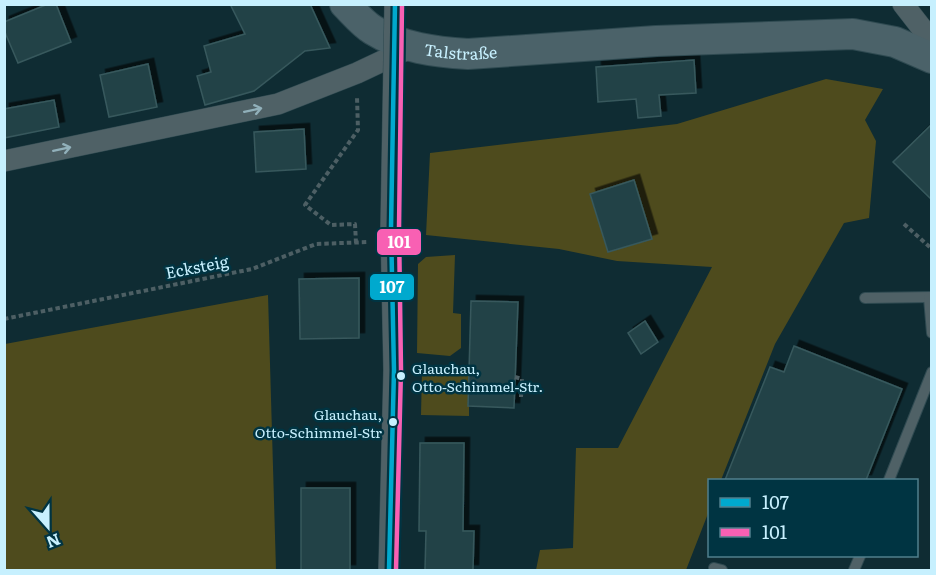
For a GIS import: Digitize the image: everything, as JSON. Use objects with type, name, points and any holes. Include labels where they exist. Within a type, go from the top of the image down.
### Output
[{"type":"street","points":[[345,4],[372,30],[411,48]]},
{"type":"street","points":[[389,570],[394,370],[392,235],[395,4]]},
{"type":"street","points":[[903,4],[930,40]]},
{"type":"street","name":"Talstraße","points":[[4,161],[278,104],[357,73],[411,48],[468,54],[656,41],[853,34],[895,42],[930,40]]},
{"type":"lane","points":[[865,298],[930,298],[932,333]]},
{"type":"lane","points":[[889,479],[932,372]]},
{"type":"path","points":[[356,243],[355,224],[331,225],[305,205],[358,130],[357,73]]},
{"type":"path","points":[[904,224],[932,249]]},
{"type":"path","name":"Ecksteig","points":[[4,318],[252,269],[316,244],[356,243],[392,235]]},
{"type":"path","points":[[394,370],[469,370]]},
{"type":"path","points":[[515,377],[522,379],[521,397]]},
{"type":"shaded area","points":[[826,79],[883,89],[865,120],[876,141],[869,218],[844,223],[775,344],[721,479],[708,479],[708,514],[686,570],[536,570],[540,550],[573,548],[576,448],[618,448],[712,267],[617,261],[559,249],[426,235],[430,153],[677,124]]},
{"type":"shaded area","points":[[455,255],[453,313],[461,314],[461,348],[450,356],[417,353],[418,264],[426,257]]},
{"type":"shaded area","points":[[268,295],[276,570],[5,570],[5,344]]},
{"type":"shaded area","points":[[422,370],[469,370],[469,416],[421,415]]},
{"type":"building","points":[[48,4],[56,4],[71,42],[18,63],[4,30],[4,22]]},
{"type":"building","points":[[230,4],[310,4],[330,48],[305,51],[254,91],[205,105],[197,76],[211,72],[204,46],[245,34]]},
{"type":"building","points":[[694,60],[696,93],[659,95],[661,116],[638,118],[636,99],[598,102],[596,67]]},
{"type":"building","points":[[148,64],[157,107],[109,117],[100,75]]},
{"type":"building","points":[[54,100],[59,127],[4,138],[4,109]]},
{"type":"building","points":[[932,124],[932,200],[893,162]]},
{"type":"building","points":[[304,129],[306,169],[256,172],[254,132]]},
{"type":"building","points":[[634,180],[652,239],[608,252],[590,194]]},
{"type":"building","points":[[359,278],[359,338],[300,339],[299,279]]},
{"type":"building","points":[[471,301],[518,302],[514,408],[468,406]]},
{"type":"building","points":[[645,321],[658,342],[641,354],[628,333]]},
{"type":"building","points":[[794,346],[902,389],[866,479],[725,479],[770,367],[784,372]]},
{"type":"building","points":[[420,443],[464,443],[463,531],[474,531],[473,570],[425,570],[426,531],[419,531]]},
{"type":"building","points":[[301,488],[350,488],[350,570],[301,570]]},
{"type":"transit line","name":"107","points":[[389,570],[394,370],[391,228],[395,4]]},
{"type":"transit line","name":"101","points":[[396,570],[401,370],[399,228],[402,4]]},
{"type":"place","name":"Glauchau, Otto-Schimmel-Str.","points":[[401,376]]},
{"type":"place","name":"Glauchau, Otto-Schimmel-Str","points":[[393,422]]}]
